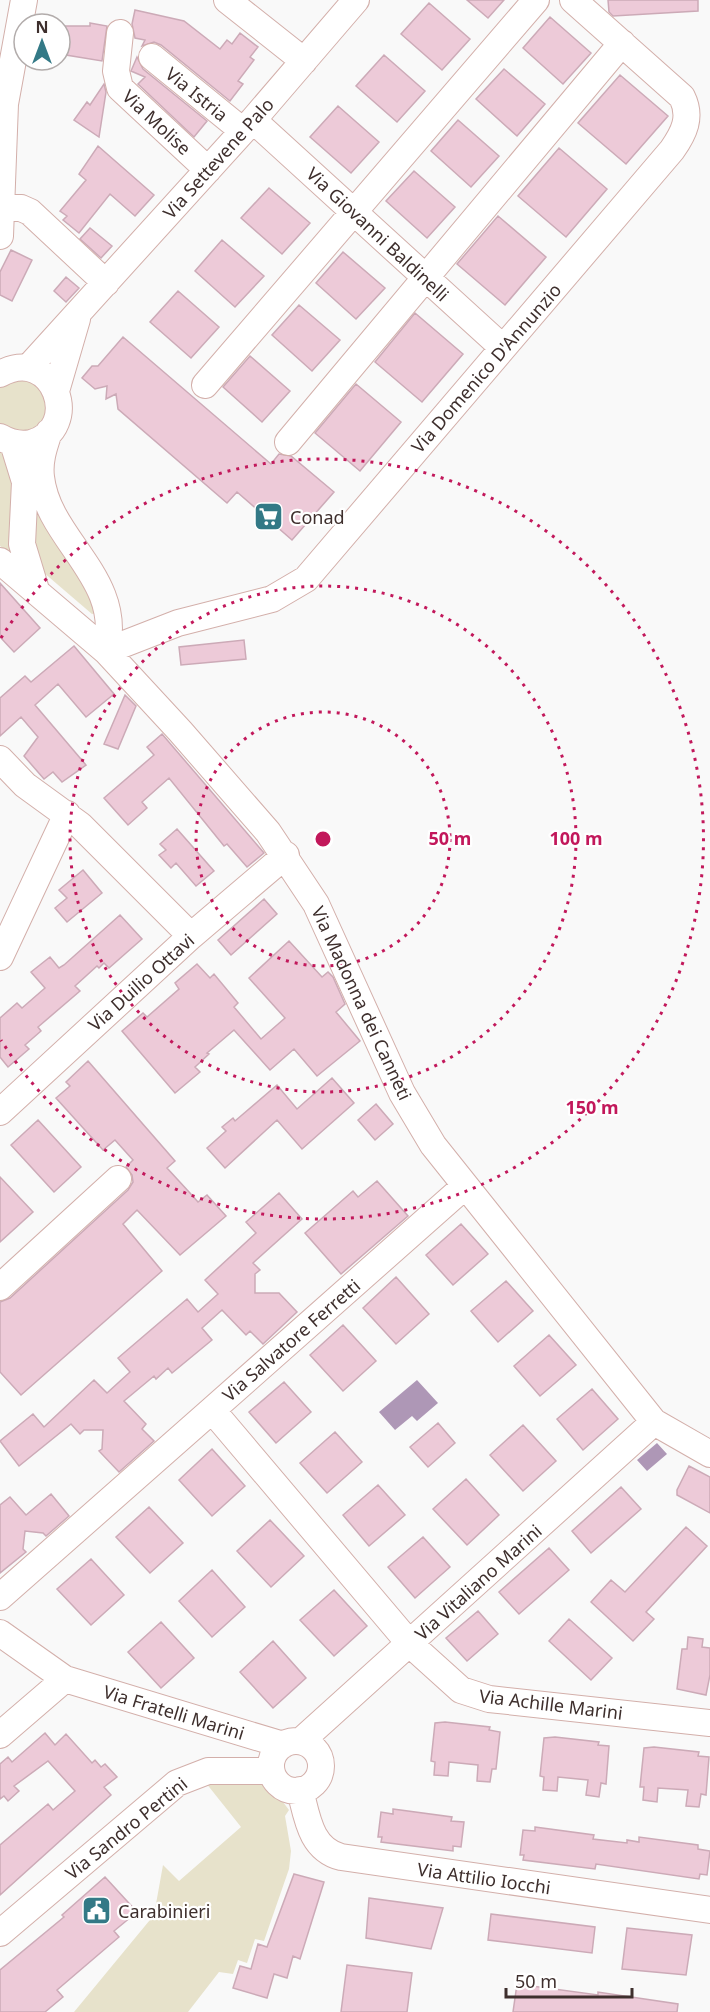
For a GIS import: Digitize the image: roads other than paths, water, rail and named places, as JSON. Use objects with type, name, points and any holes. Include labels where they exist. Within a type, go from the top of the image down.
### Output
[{"type":"street","points":[[0,236],[3,207],[5,104],[24,0]]},
{"type":"street","points":[[227,0],[304,61]]},
{"type":"street","name":"Via Settevene Palo","points":[[28,368],[248,126],[356,0]]},
{"type":"street","points":[[205,385],[536,0]]},
{"type":"street","name":"Via Domenico D'Annunzio","points":[[106,651],[178,623],[261,603],[299,585],[321,564],[672,150],[683,132],[687,114],[682,97],[573,0]]},
{"type":"street","name":"Via Molise","points":[[120,33],[116,71],[120,88],[208,170]]},
{"type":"street","points":[[288,442],[622,43]]},
{"type":"street","name":"Via Istria","points":[[152,57],[248,126]]},
{"type":"street","name":"Via Giovanni Baldinelli","points":[[248,126],[353,211],[503,348]]},
{"type":"street","points":[[3,207],[21,208],[30,212],[106,283]]},
{"type":"street","name":"Via Settevene Palo","points":[[78,313],[56,391],[59,410],[49,432],[41,459],[43,489],[102,592],[110,622],[106,651]]},
{"type":"street","points":[[0,374],[15,368],[28,368],[43,375],[56,391]]},
{"type":"street","points":[[4,439],[32,442],[49,432]]},
{"type":"street","points":[[4,439],[25,482],[22,544],[36,590]]},
{"type":"street","name":"Via Madonna dei Canneti","points":[[0,561],[106,651],[180,731],[286,855],[316,904],[410,1107],[433,1145],[654,1422],[710,1454]]},
{"type":"street","points":[[0,759],[31,790],[67,813],[191,936]]},
{"type":"street","points":[[0,957],[67,813]]},
{"type":"street","name":"Via Duilio Ottavi","points":[[0,1112],[191,936],[286,855]]},
{"type":"street","points":[[0,1287],[118,1179]]},
{"type":"street","name":"Via Salvatore Ferretti","points":[[410,1644],[212,1410],[465,1186]]},
{"type":"street","points":[[0,1598],[212,1410]]},
{"type":"street","name":"Via Vitaliano Marini","points":[[292,1743],[410,1644],[654,1422]]},
{"type":"street","name":"Via Fratelli Marini","points":[[0,1633],[65,1679],[292,1743]]},
{"type":"street","name":"Via Achille Marini","points":[[410,1644],[455,1685],[482,1698],[710,1723]]},
{"type":"street","points":[[0,1735],[65,1679]]},
{"type":"street","points":[[292,1743],[315,1750],[321,1766],[314,1782],[300,1790],[285,1788],[271,1771],[273,1756],[292,1743]]},
{"type":"street","name":"Via Sandro Pertini","points":[[0,1933],[177,1783],[208,1771],[271,1771]]},
{"type":"street","name":"Via Attilio Iocchi","points":[[300,1790],[315,1840],[324,1850],[341,1857],[710,1910]]},
{"type":"place","name":"Conad","points":[[269,517]]},
{"type":"place","name":"Carabinieri","points":[[97,1911]]}]
